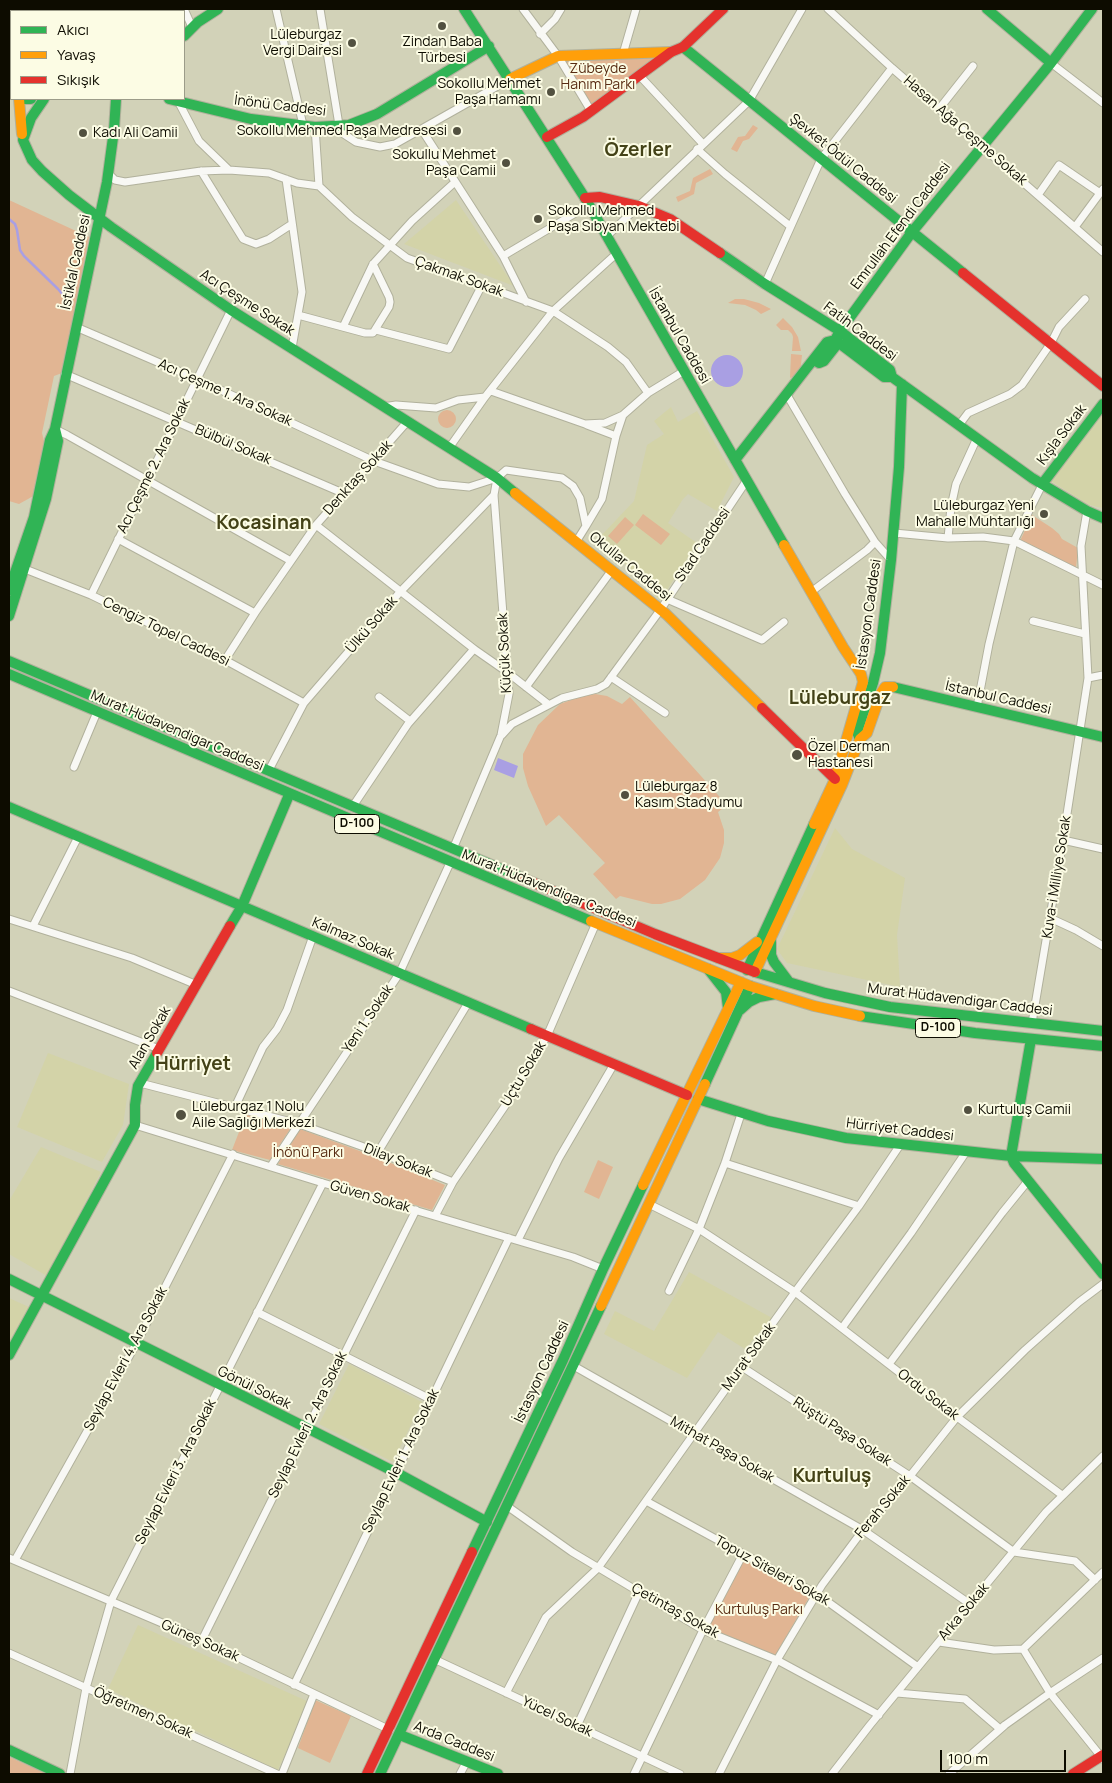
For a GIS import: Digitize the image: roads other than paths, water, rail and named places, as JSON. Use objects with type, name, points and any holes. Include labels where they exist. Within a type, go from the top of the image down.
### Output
[{"type":"main road","points":[[185,35],[192,27],[218,9]]},
{"type":"main road","name":"İstanbul Caddesi","points":[[464,9],[587,202],[843,647],[868,683]]},
{"type":"main road","points":[[547,137],[591,111],[671,52],[683,47],[723,9]]},
{"type":"main road","points":[[987,9],[1051,63]]},
{"type":"main road","name":"Emrullah Efendi Caddesi","points":[[735,460],[827,342],[837,336],[912,232],[1051,63],[1092,9]]},
{"type":"main road","name":"İnönü Caddesi","points":[[173,100],[236,116],[303,126],[315,127],[349,124],[377,114],[489,46]]},
{"type":"main road","name":"Şevket Ödül Caddesi","points":[[683,47],[1103,386]]},
{"type":"main road","points":[[510,79],[558,56],[671,52]]},
{"type":"main road","points":[[20,100],[23,140]]},
{"type":"main road","points":[[23,140],[31,118],[43,100]]},
{"type":"main road","name":"İstiklal Caddesi","points":[[9,616],[25,569],[58,441],[55,430],[108,173],[116,100]]},
{"type":"main road","name":"Acı Çeşme Sokak","points":[[23,140],[32,160],[42,171],[99,219],[231,310],[383,407]]},
{"type":"main road","name":"Fatih Caddesi","points":[[587,202],[600,197],[639,206],[670,219],[837,336],[890,370],[892,377],[1032,478],[1087,511],[1103,518]]},
{"type":"main road","points":[[87,209],[96,209],[102,204]]},
{"type":"main road","name":"İstasyon Caddesi","points":[[751,971],[760,939],[860,739],[857,735],[868,683],[880,653],[892,560],[902,384]]},
{"type":"main road","name":"Kışla Sokak","points":[[1043,483],[1103,404]]},
{"type":"main road","name":"Okullar Caddesi","points":[[383,407],[497,478],[661,609],[838,782]]},
{"type":"main road","name":"İstiklal Caddesi","points":[[9,590],[38,518]]},
{"type":"main road","name":"Murat Hüdavendigar Caddesi","points":[[9,661],[710,957],[751,971],[846,998],[890,1007],[1103,1031]]},
{"type":"main road","name":"Murat Hüdavendigar Caddesi","points":[[9,674],[450,863],[745,984],[814,1006],[865,1017],[975,1033],[1103,1046]]},
{"type":"main road","points":[[838,782],[868,683]]},
{"type":"main road","name":"İstanbul Caddesi","points":[[886,688],[892,687],[1103,737]]},
{"type":"main road","points":[[860,739],[867,733],[881,693],[886,688]]},
{"type":"main road","name":"İstasyon Caddesi","points":[[368,1774],[430,1657],[568,1363],[615,1275],[649,1204],[698,1099],[745,984],[772,937],[838,782]]},
{"type":"main road","name":"Alan Sokak","points":[[9,1355],[136,1125],[135,1105],[140,1083],[242,906],[290,795]]},
{"type":"main road","name":"Kalmaz Sokak","points":[[9,807],[399,974],[698,1099]]},
{"type":"main road","points":[[772,937],[771,954],[774,962],[789,982]]},
{"type":"main road","points":[[710,957],[722,958],[740,955],[760,939]]},
{"type":"main road","points":[[708,969],[722,984],[733,1012],[759,996],[776,994]]},
{"type":"main road","name":"İstasyon Caddesi","points":[[492,1524],[506,1506],[568,1363],[603,1269],[687,1095],[733,1012]]},
{"type":"main road","points":[[1031,1039],[1011,1156],[1028,1181],[1103,1274]]},
{"type":"main road","name":"Hürriyet Caddesi","points":[[698,1099],[741,1114],[808,1130],[900,1145],[1011,1156],[1103,1160]]},
{"type":"main road","points":[[637,1198],[649,1204]]},
{"type":"main road","points":[[603,1269],[615,1275]]},
{"type":"main road","name":"Gönül Sokak","points":[[9,1279],[219,1386],[395,1472],[492,1524]]},
{"type":"main road","name":"İstasyon Caddesi","points":[[380,1774],[400,1735],[430,1657]]},
{"type":"main road","name":"Arda Caddesi","points":[[390,1730],[498,1774]]},
{"type":"main road","points":[[9,1750],[60,1774]]},
{"type":"main road","points":[[1073,1774],[1103,1757]]},
{"type":"street","points":[[276,9],[303,126]]},
{"type":"street","points":[[320,9],[336,126],[356,142],[380,147],[395,144],[510,79]]},
{"type":"street","points":[[523,9],[558,56],[591,111]]},
{"type":"street","points":[[540,34],[555,19],[561,9]]},
{"type":"street","points":[[623,54],[636,9]]},
{"type":"street","points":[[606,237],[749,101],[802,9]]},
{"type":"street","name":"Hasan Ağa Çeşme Sokak","points":[[828,9],[892,68],[1103,252]]},
{"type":"street","points":[[185,11],[192,27]]},
{"type":"street","points":[[1051,63],[1103,103]]},
{"type":"street","points":[[939,109],[973,66]]},
{"type":"street","points":[[765,284],[821,159],[892,68]]},
{"type":"street","points":[[639,75],[724,174],[790,226]]},
{"type":"street","points":[[173,100],[199,141],[229,170]]},
{"type":"street","points":[[108,173],[115,180],[125,182],[201,171],[229,170],[269,173],[297,183],[319,186],[315,127]]},
{"type":"street","points":[[422,130],[503,256],[526,302]]},
{"type":"street","points":[[1038,195],[1059,164],[1102,191],[1075,227]]},
{"type":"street","points":[[201,171],[243,239],[256,244],[269,239],[292,224]]},
{"type":"street","points":[[286,179],[302,292],[292,348]]},
{"type":"street","points":[[343,327],[373,264],[412,221],[455,182]]},
{"type":"street","name":"Çakmak Sokak","points":[[319,186],[352,217],[388,246],[407,258],[553,311],[608,347],[626,362],[648,393]]},
{"type":"street","points":[[503,256],[587,202]]},
{"type":"street","points":[[449,448],[485,397],[553,311],[616,254]]},
{"type":"street","points":[[298,315],[370,334],[373,333],[389,307],[390,302],[373,264]]},
{"type":"street","points":[[376,330],[449,350],[482,286]]},
{"type":"street","points":[[959,425],[968,413],[1017,390],[1051,343],[1059,327],[1085,299]]},
{"type":"street","name":"Acı Çeşme 2. Ara Sokak","points":[[91,595],[231,310]]},
{"type":"street","name":"Acı Çeşme 1. Ara Sokak","points":[[76,327],[197,379],[374,461],[438,484],[469,487],[497,478],[506,470],[562,478],[572,486],[580,498],[586,526]]},
{"type":"street","points":[[585,424],[604,423],[624,415],[648,393],[684,371]]},
{"type":"street","name":"Bülbül Sokak","points":[[66,374],[345,494]]},
{"type":"street","points":[[491,390],[616,436]]},
{"type":"street","points":[[787,395],[844,494],[875,542],[892,560]]},
{"type":"street","points":[[383,407],[396,405],[436,408],[458,400],[485,397]]},
{"type":"street","points":[[576,542],[602,498],[616,436],[624,415]]},
{"type":"street","name":"Denktaş Sokak","points":[[225,660],[316,525],[407,422]]},
{"type":"street","points":[[55,430],[68,435],[291,561]]},
{"type":"street","points":[[948,538],[951,506],[956,484],[977,438]]},
{"type":"street","name":"Küçük Sokak","points":[[453,848],[501,735],[509,694],[494,495],[497,478]]},
{"type":"street","name":"Stad Caddesi","points":[[501,735],[512,724],[548,704],[562,698],[597,689],[606,684],[661,609],[747,480]]},
{"type":"street","points":[[977,707],[989,644],[1014,541],[1043,483]]},
{"type":"street","name":"Ülkü Sokak","points":[[269,770],[304,703],[400,592],[494,495]]},
{"type":"street","name":"Kuva-i Milliye Sokak","points":[[1032,1023],[1088,678],[1081,546],[1087,511]]},
{"type":"street","points":[[316,525],[400,592],[548,704]]},
{"type":"street","points":[[894,533],[948,538],[984,537],[1014,541],[1103,585]]},
{"type":"street","points":[[118,540],[255,613]]},
{"type":"street","points":[[812,592],[875,542]]},
{"type":"street","name":"Cengiz Topel Caddesi","points":[[25,569],[91,595],[225,660],[304,703]]},
{"type":"street","points":[[526,687],[612,570]]},
{"type":"street","points":[[667,599],[762,640],[784,622]]},
{"type":"street","points":[[1033,621],[1086,634]]},
{"type":"street","points":[[353,806],[410,721],[474,649]]},
{"type":"street","points":[[1088,678],[1103,675]]},
{"type":"street","points":[[611,677],[665,713]]},
{"type":"street","name":"İstanbul Caddesi","points":[[868,683],[886,688]]},
{"type":"street","points":[[379,697],[410,721]]},
{"type":"street","points":[[74,767],[97,712]]},
{"type":"street","points":[[33,926],[78,837]]},
{"type":"street","points":[[1063,840],[1103,849]]},
{"type":"street","name":"Yeni 1. Sokak","points":[[271,1166],[399,974],[450,863]]},
{"type":"street","points":[[1050,918],[1076,930],[1103,946]]},
{"type":"street","points":[[9,919],[132,958],[197,985]]},
{"type":"street","name":"Uçtu Sokak","points":[[435,1216],[453,1182],[507,1103],[547,1036],[596,923]]},
{"type":"street","points":[[235,1107],[263,1047],[277,1029],[287,1010],[313,936]]},
{"type":"street","points":[[9,991],[159,1049]]},
{"type":"street","points":[[378,1152],[468,1003]]},
{"type":"street","points":[[518,1240],[559,1158],[614,1064]]},
{"type":"street","name":"Dilay Sokak","points":[[140,1083],[299,1124],[378,1152],[453,1182]]},
{"type":"street","points":[[670,1291],[699,1229],[726,1163],[741,1114]]},
{"type":"street","name":"Güven Sokak","points":[[136,1125],[323,1183],[518,1240],[603,1269]]},
{"type":"street","name":"Murat Sokak","points":[[506,1693],[546,1617],[598,1568],[795,1292],[859,1206],[900,1145]]},
{"type":"street","points":[[842,1328],[911,1233],[966,1152]]},
{"type":"street","name":"Seylap Evleri 4. Ara Sokak","points":[[12,1559],[136,1344],[233,1154]]},
{"type":"street","points":[[726,1163],[859,1206]]},
{"type":"street","points":[[889,1364],[1028,1181]]},
{"type":"street","name":"Seylap Evleri 3. Ara Sokak","points":[[70,1774],[86,1688],[111,1601],[323,1183]]},
{"type":"street","name":"Ordu Sokak","points":[[649,1204],[699,1229],[795,1292],[956,1417],[1062,1496]]},
{"type":"street","name":"Seylap Evleri 2. Ara Sokak","points":[[202,1640],[416,1210]]},
{"type":"street","name":"Seylap Evleri 1. Ara Sokak","points":[[294,1685],[509,1238]]},
{"type":"street","name":"Ferah Sokak","points":[[719,1774],[777,1660],[816,1594],[863,1530],[910,1476],[956,1417],[1025,1350],[1079,1302],[1103,1284]]},
{"type":"street","points":[[257,1312],[432,1400]]},
{"type":"street","name":"Mithat Paşa Sokak","points":[[568,1363],[863,1530],[970,1604]]},
{"type":"street","name":"Rüştü Paşa Sokak","points":[[742,1367],[910,1476],[1014,1552],[1075,1561],[1095,1580]]},
{"type":"street","name":"Arka Sokak","points":[[832,1774],[1046,1512],[1100,1463],[1103,1456]]},
{"type":"street","name":"Topuz Siteleri Sokak","points":[[646,1501],[816,1594],[918,1667]]},
{"type":"street","name":"Çetintaş Sokak","points":[[506,1506],[572,1552],[703,1630],[777,1660],[879,1715]]},
{"type":"street","points":[[634,1774],[703,1630],[743,1554]]},
{"type":"street","name":"Güneş Sokak","points":[[12,1559],[202,1640],[390,1730]]},
{"type":"street","points":[[939,1642],[994,1650],[1023,1649],[1103,1572]]},
{"type":"street","points":[[577,1726],[640,1592]]},
{"type":"street","points":[[1023,1649],[1050,1693],[1103,1757]]},
{"type":"street","name":"Öğretmen Sokak","points":[[9,1653],[276,1774]]},
{"type":"street","name":"Yücel Sokak","points":[[430,1657],[680,1774]]},
{"type":"street","points":[[949,1774],[1000,1729],[1103,1658]]},
{"type":"street","points":[[897,1693],[965,1699],[1000,1729]]},
{"type":"street","points":[[282,1774],[314,1694]]},
{"type":"street","points":[[460,1774],[467,1760]]},
{"type":"waterway","points":[[9,219],[15,224],[20,250],[24,256],[70,303]]},
{"type":"place","name":"Zindan Baba Türbesi","points":[[442,26]]},
{"type":"place","name":"Lüleburgaz Vergi Dairesi","points":[[352,43]]},
{"type":"place","name":"Sokollu Mehmet Paşa Hamamı","points":[[551,92]]},
{"type":"place","name":"Sokollu Mehmed Paşa Medresesi","points":[[457,131]]},
{"type":"place","name":"Kadı Ali Camii","points":[[83,133]]},
{"type":"place","name":"Sokullu Mehmet Paşa Camii","points":[[506,163]]},
{"type":"place","name":"Sokollu Mehmed Paşa Sıbyan Mektebi","points":[[538,219]]},
{"type":"place","name":"Lüleburgaz Yeni Mahalle Muhtarlığı","points":[[1044,514]]},
{"type":"place","name":"Özel Derman Hastanesi","points":[[797,755]]},
{"type":"place","name":"Lüleburgaz 8 Kasım Stadyumu","points":[[625,795]]},
{"type":"place","name":"Kurtuluş Camii","points":[[968,1110]]},
{"type":"place","name":"Lüleburgaz 1 Nolu Aile Sağlığı Merkezi","points":[[181,1115]]},
{"type":"district","name":"Özerler","points":[[638,151]]},
{"type":"district","name":"Kocasinan","points":[[264,524]]},
{"type":"district","name":"Lüleburgaz","points":[[840,699]]},
{"type":"district","name":"Hürriyet","points":[[193,1065]]},
{"type":"district","name":"Kurtuluş","points":[[832,1477]]},
{"type":"park label","name":"Zübeyde Hanım Parkı","points":[[598,78]]},
{"type":"park label","name":"İnönü Parkı","points":[[308,1153]]},
{"type":"park label","name":"Kurtuluş Parkı","points":[[759,1610]]}]
